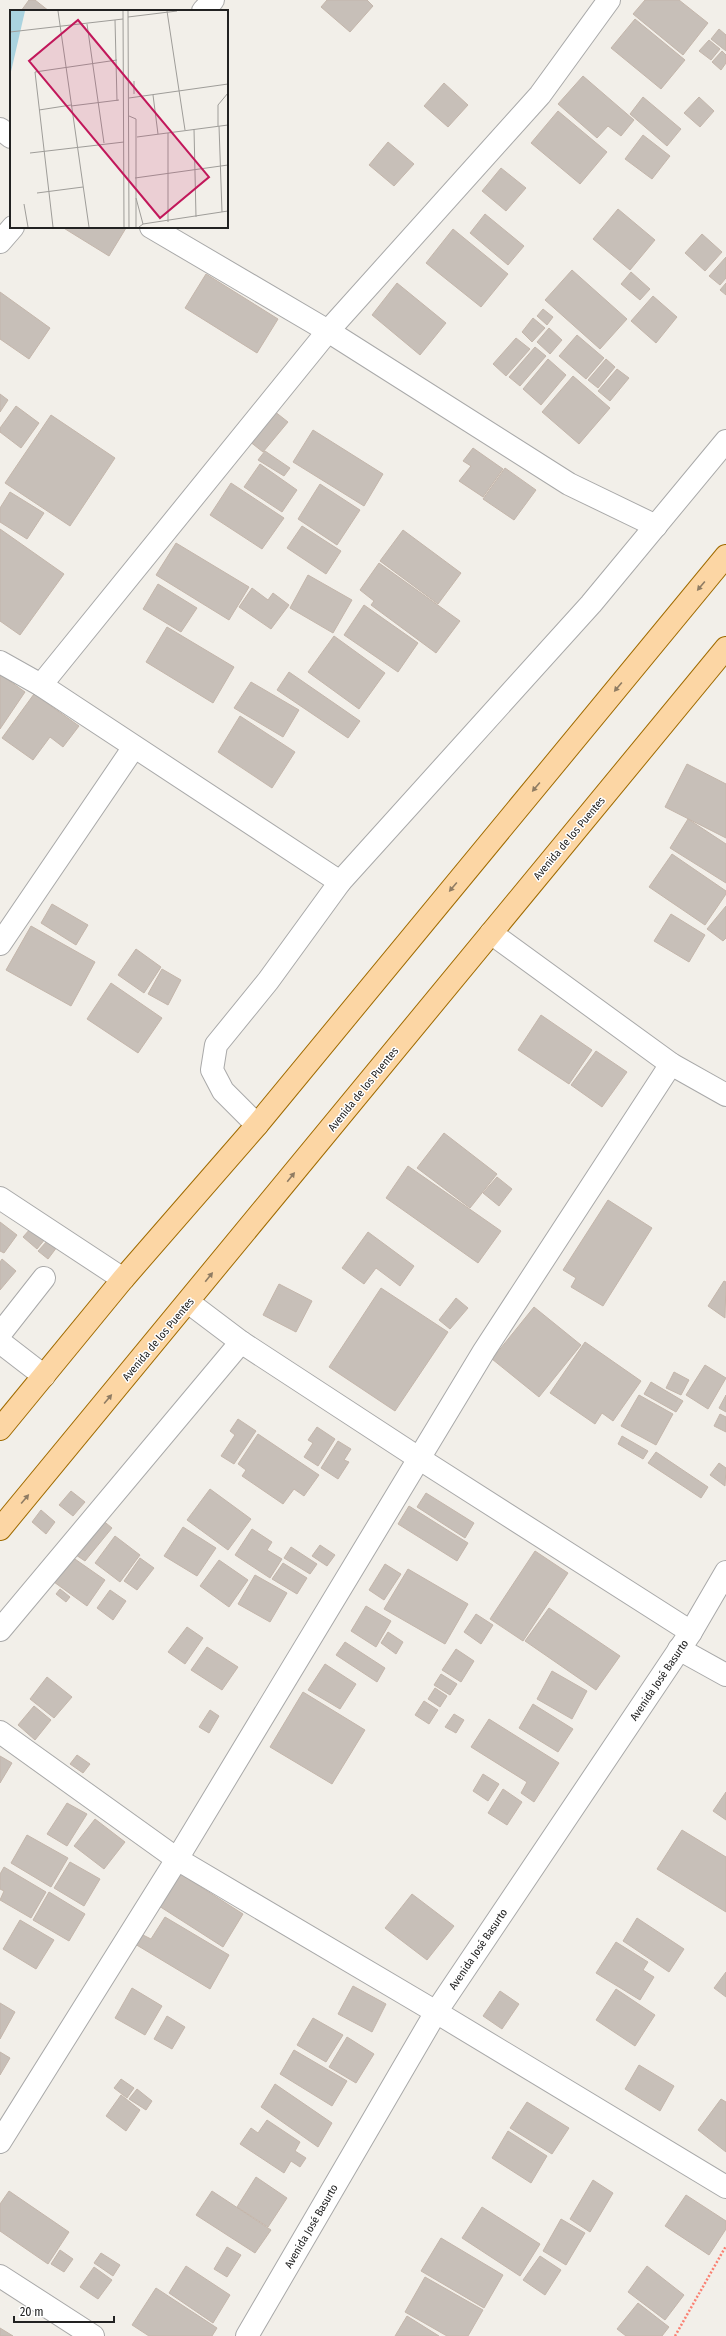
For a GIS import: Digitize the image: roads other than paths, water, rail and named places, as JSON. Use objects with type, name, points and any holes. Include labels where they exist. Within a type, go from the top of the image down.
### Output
[{"type":"main road","points":[[0,1430],[123,1279],[257,1125],[726,556]]},
{"type":"main road","name":"Avenida de los Puentes","points":[[0,1529],[726,648]]},
{"type":"street","points":[[204,10],[213,0]]},
{"type":"street","points":[[41,685],[328,331],[540,95],[609,0]]},
{"type":"street","points":[[0,129],[10,136]]},
{"type":"street","points":[[0,242],[12,228]]},
{"type":"street","points":[[153,228],[328,331],[569,484],[656,526]]},
{"type":"street","points":[[257,1125],[221,1086],[212,1070],[216,1045],[268,981],[340,882],[586,610],[726,441]]},
{"type":"street","points":[[0,662],[41,685],[340,882]]},
{"type":"street","points":[[0,944],[134,747]]},
{"type":"street","points":[[490,933],[671,1064],[726,1096]]},
{"type":"street","points":[[0,2142],[177,1859],[484,1351],[671,1064]]},
{"type":"street","points":[[0,1198],[123,1279]]},
{"type":"street","points":[[0,1334],[44,1278]]},
{"type":"street","points":[[188,1302],[241,1342],[420,1459],[685,1640],[726,1675]]},
{"type":"street","points":[[0,1342],[44,1376]]},
{"type":"street","points":[[0,1630],[241,1342]]},
{"type":"street","name":"Avenida José Basurto","points":[[247,2336],[436,2012],[685,1640],[726,1572]]},
{"type":"street","points":[[0,1732],[177,1859],[436,2012],[726,2187]]},
{"type":"street","points":[[0,2276],[93,2336]]}]
